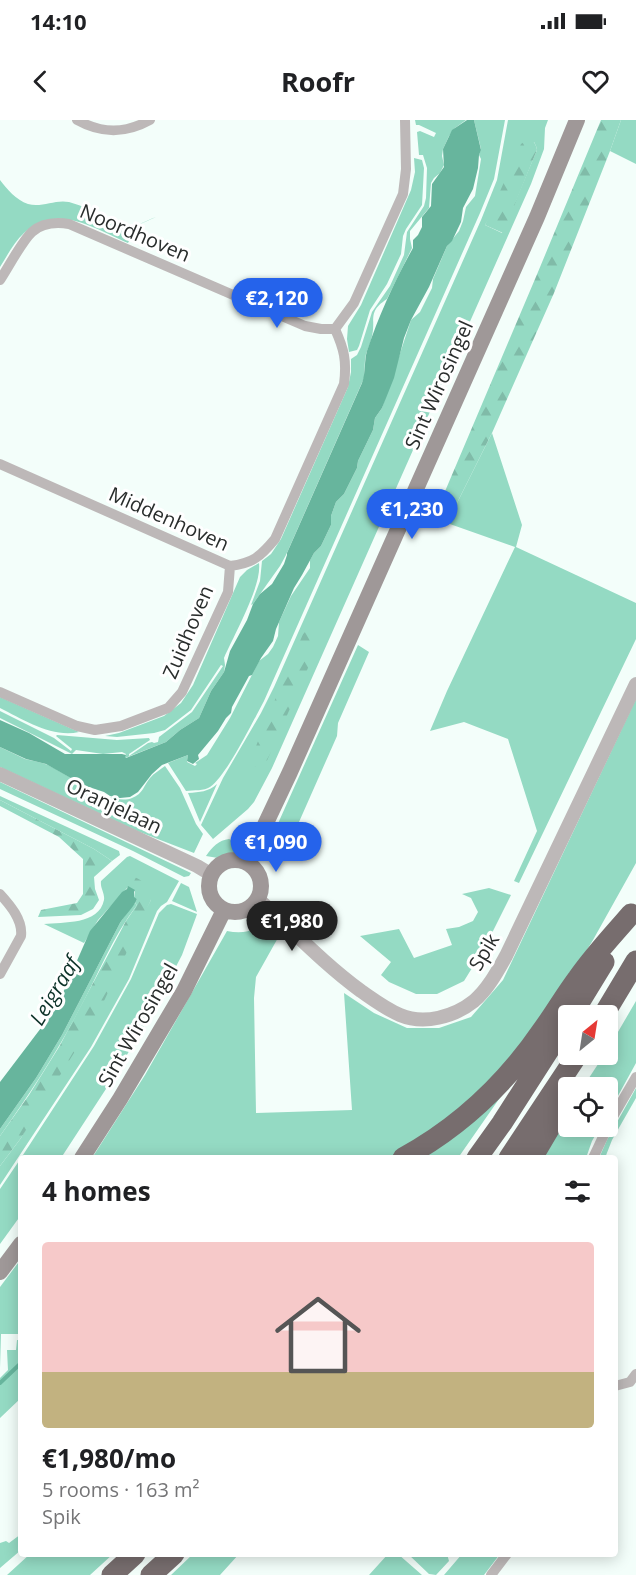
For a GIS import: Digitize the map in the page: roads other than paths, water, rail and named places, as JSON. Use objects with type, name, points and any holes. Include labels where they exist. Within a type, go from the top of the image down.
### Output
[{"type":"highway","points":[[579,1005],[634,909]]},
{"type":"highway","points":[[408,1155],[440,1135],[480,1103],[522,1058],[544,1029],[578,976],[634,909]]},
{"type":"highway","points":[[610,1005],[633,966]]},
{"type":"highway","points":[[618,1009],[633,966]]},
{"type":"highway","points":[[479,1155],[558,1036]]},
{"type":"highway","points":[[511,1155],[571,1065]]},
{"type":"highway","points":[[534,1155],[558,1114]]},
{"type":"highway","points":[[112,1575],[132,1557]]},
{"type":"highway","points":[[151,1575],[171,1557]]},
{"type":"main road","name":"Sint Wirosingel","points":[[247,863],[290,772],[537,218],[577,120]]},
{"type":"main road","points":[[239,860],[247,863],[256,870],[259,876],[261,887],[258,899],[247,910],[232,912],[224,910],[210,895],[209,885],[212,875],[223,863],[239,860]]},
{"type":"main road","name":"Sint Wirosingel","points":[[84,1155],[120,1100],[184,991],[224,910]]},
{"type":"main road","points":[[0,1272],[18,1248]]},
{"type":"street","points":[[76,120],[87,126],[122,131],[138,127],[150,120]]},
{"type":"street","points":[[335,329],[354,303],[403,194],[406,169],[405,120]]},
{"type":"street","name":"Noordhoven","points":[[0,280],[32,232],[44,225],[58,222],[69,224],[306,326],[335,329]]},
{"type":"street","name":"Middenhoven","points":[[0,464],[230,566],[246,564],[264,553],[275,539],[344,384],[345,358],[335,329]]},
{"type":"street","name":"Zuidhoven","points":[[0,692],[77,726],[95,730],[121,726],[168,708],[182,692],[228,592],[230,566]]},
{"type":"street","name":"Spik","points":[[258,899],[347,980],[379,1003],[402,1016],[429,1020],[451,1015],[473,1001],[491,981],[506,956],[636,684]]},
{"type":"street","name":"Oranjelaan","points":[[0,774],[212,875]]},
{"type":"street","points":[[0,894],[12,908],[21,930],[21,936],[0,974]]},
{"type":"street","points":[[594,1155],[611,1120],[636,1077]]},
{"type":"street","points":[[618,1385],[630,1382],[636,1374]]},
{"type":"street","points":[[491,1575],[505,1557]]},
{"type":"waterway","points":[[0,1383],[18,1366]]},
{"type":"water label","name":"Leigraaf","points":[[55,991]]}]
